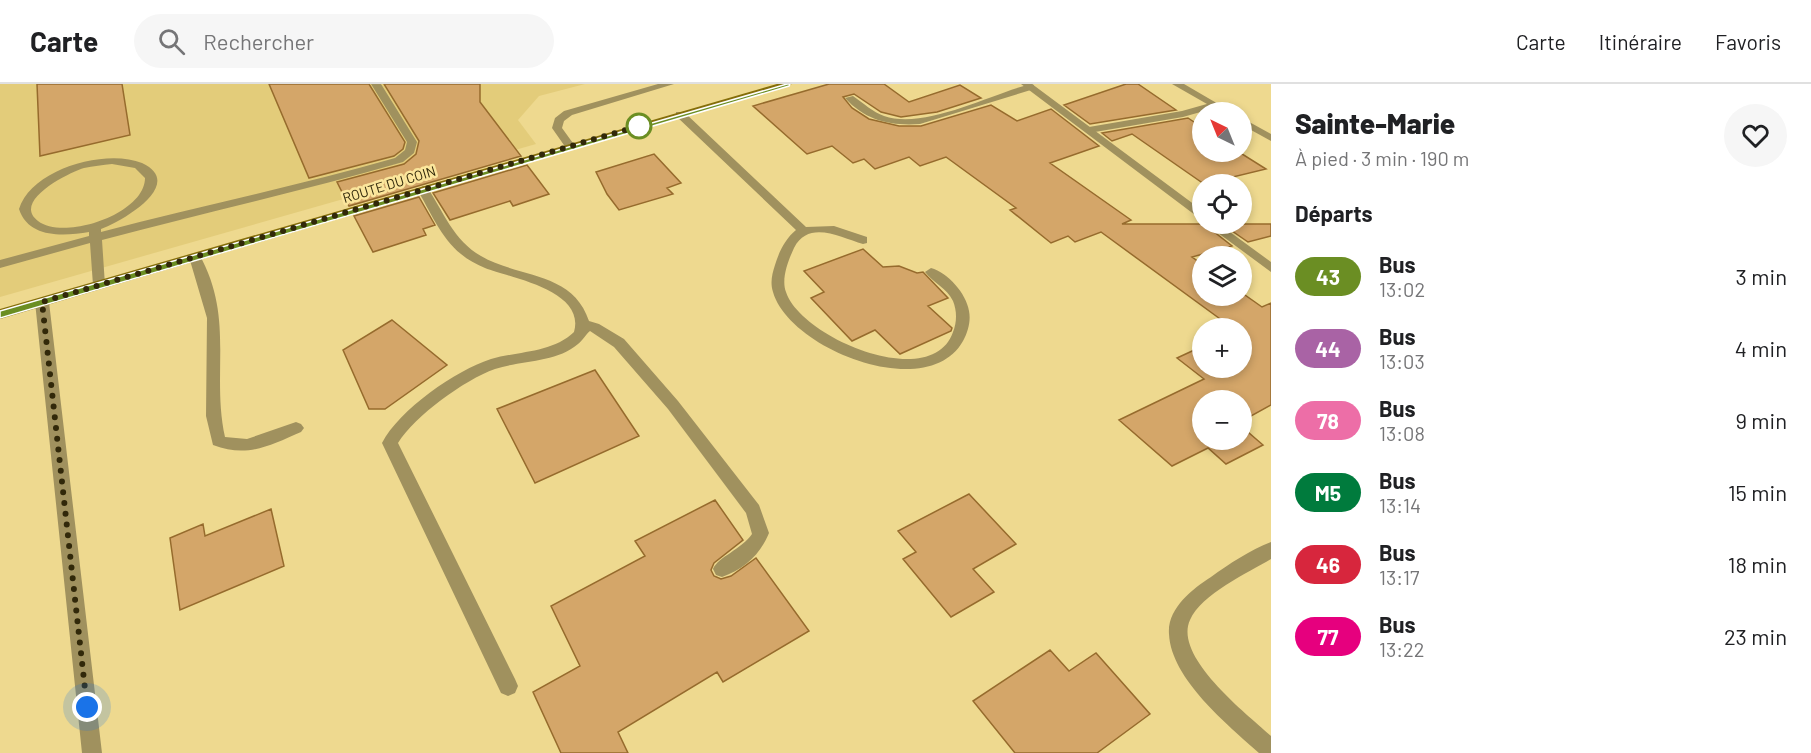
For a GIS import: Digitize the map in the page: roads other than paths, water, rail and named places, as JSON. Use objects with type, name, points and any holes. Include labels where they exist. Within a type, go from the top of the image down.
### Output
[{"type":"main road","name":"ROUTE DU COIN","points":[[0,315],[787,84]]},
{"type":"street","points":[[0,264],[95,232],[312,185],[399,160],[407,155],[412,148],[412,142],[376,84]]},
{"type":"street","points":[[570,146],[557,128],[559,120],[568,113],[669,84]]},
{"type":"street","points":[[1177,84],[1209,102]]},
{"type":"street","points":[[850,98],[865,111],[884,120],[912,122],[1028,86],[1192,209]]},
{"type":"street","points":[[1089,130],[1192,111]]},
{"type":"street","points":[[680,114],[804,231]]},
{"type":"street","points":[[1252,126],[1269,135]]},
{"type":"street","points":[[119,161],[145,168],[150,173],[152,181],[145,197],[124,214],[95,232],[44,229],[33,224],[26,217],[25,208],[28,199],[50,180],[81,166],[119,161]]},
{"type":"street","points":[[423,189],[453,238],[465,251],[494,265],[555,285],[581,314],[583,324],[578,336],[550,351],[482,368],[406,421],[394,432],[390,443],[508,686]]},
{"type":"street","points":[[863,240],[840,230],[826,228],[804,231],[791,242],[777,280],[779,294],[786,306],[813,331],[842,349],[868,359],[901,363],[929,362],[944,354],[958,340],[964,325],[962,309],[956,294],[931,272]]},
{"type":"street","points":[[95,232],[99,285]]},
{"type":"street","points":[[1225,234],[1271,268]]},
{"type":"street","points":[[195,257],[213,314],[215,338],[213,424],[218,441],[230,447],[250,446],[296,429]]},
{"type":"street","points":[[42,302],[92,753]]},
{"type":"street","points":[[583,324],[594,327],[619,344],[673,405],[753,510],[761,532],[756,545],[747,555],[722,569]]},
{"type":"street","points":[[1271,550],[1199,596],[1181,617],[1177,638],[1191,671],[1271,750]]}]
